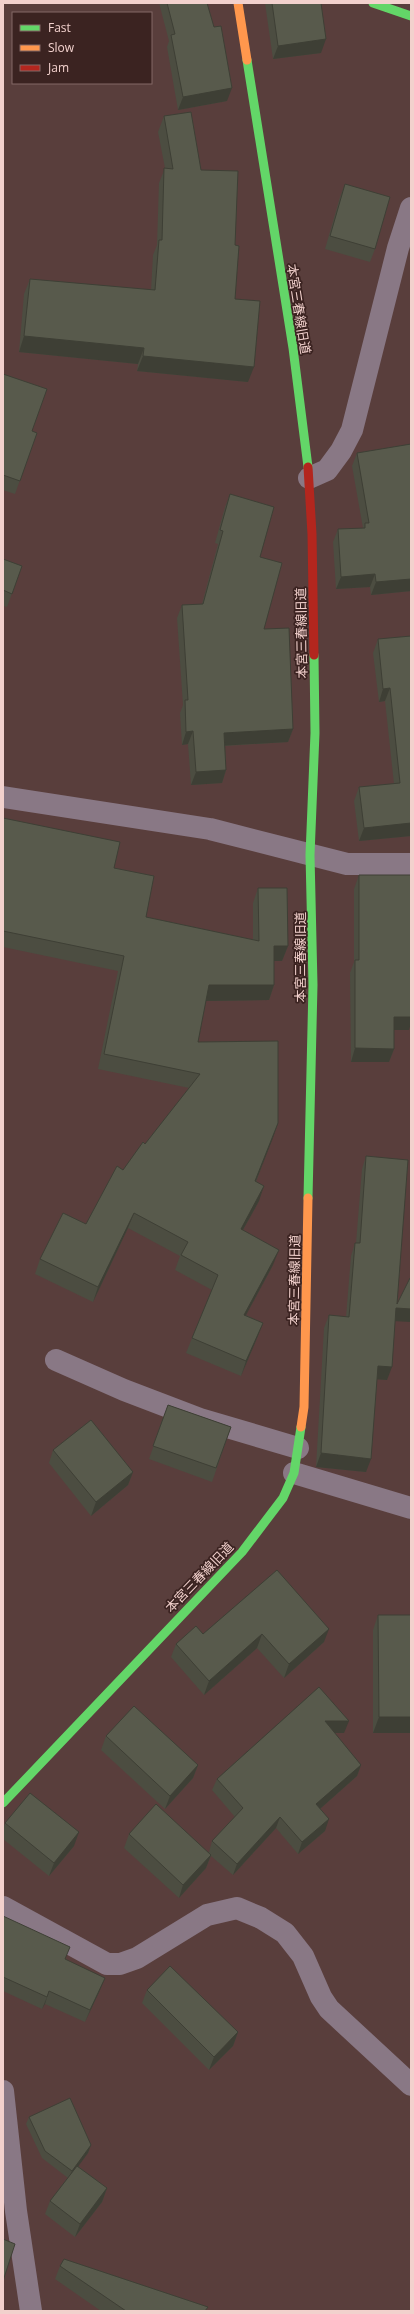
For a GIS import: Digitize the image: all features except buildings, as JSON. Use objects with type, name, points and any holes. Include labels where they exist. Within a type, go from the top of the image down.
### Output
[{"type":"street","name":"本宮三春線旧道","points":[[3,1803],[186,1609],[242,1552],[283,1498],[294,1474],[304,1407],[313,985],[310,856],[315,733],[312,534],[309,478],[293,348],[238,3]]},
{"type":"street","points":[[373,3],[389,10],[411,16]]},
{"type":"street","points":[[309,478],[327,470],[335,461],[352,430],[398,248],[411,208]]},
{"type":"street","points":[[3,797],[210,829],[310,856],[347,864],[411,864]]},
{"type":"street","points":[[56,1360],[124,1390],[200,1419],[298,1448]]},
{"type":"street","points":[[294,1474],[411,1508]]},
{"type":"street","points":[[3,1906],[107,1964],[120,1964],[137,1958],[207,1915],[237,1908],[261,1918],[285,1933],[303,1956],[321,1997],[329,2009],[411,2085]]},
{"type":"street","points":[[3,2091],[16,2212],[31,2311]]},
{"type":"traffic: fast","points":[[373,3],[411,16]]},
{"type":"traffic: fast","points":[[247,60],[293,348],[308,467]]},
{"type":"traffic: fast","points":[[308,1198],[313,985],[310,855],[315,733],[314,655]]},
{"type":"traffic: fast","points":[[3,1803],[242,1552],[283,1498],[294,1473],[301,1427]]},
{"type":"traffic: slow","points":[[238,3],[247,60]]},
{"type":"traffic: slow","points":[[301,1427],[304,1407],[308,1198]]},
{"type":"traffic: jam","points":[[308,467],[312,534],[314,655]]}]
